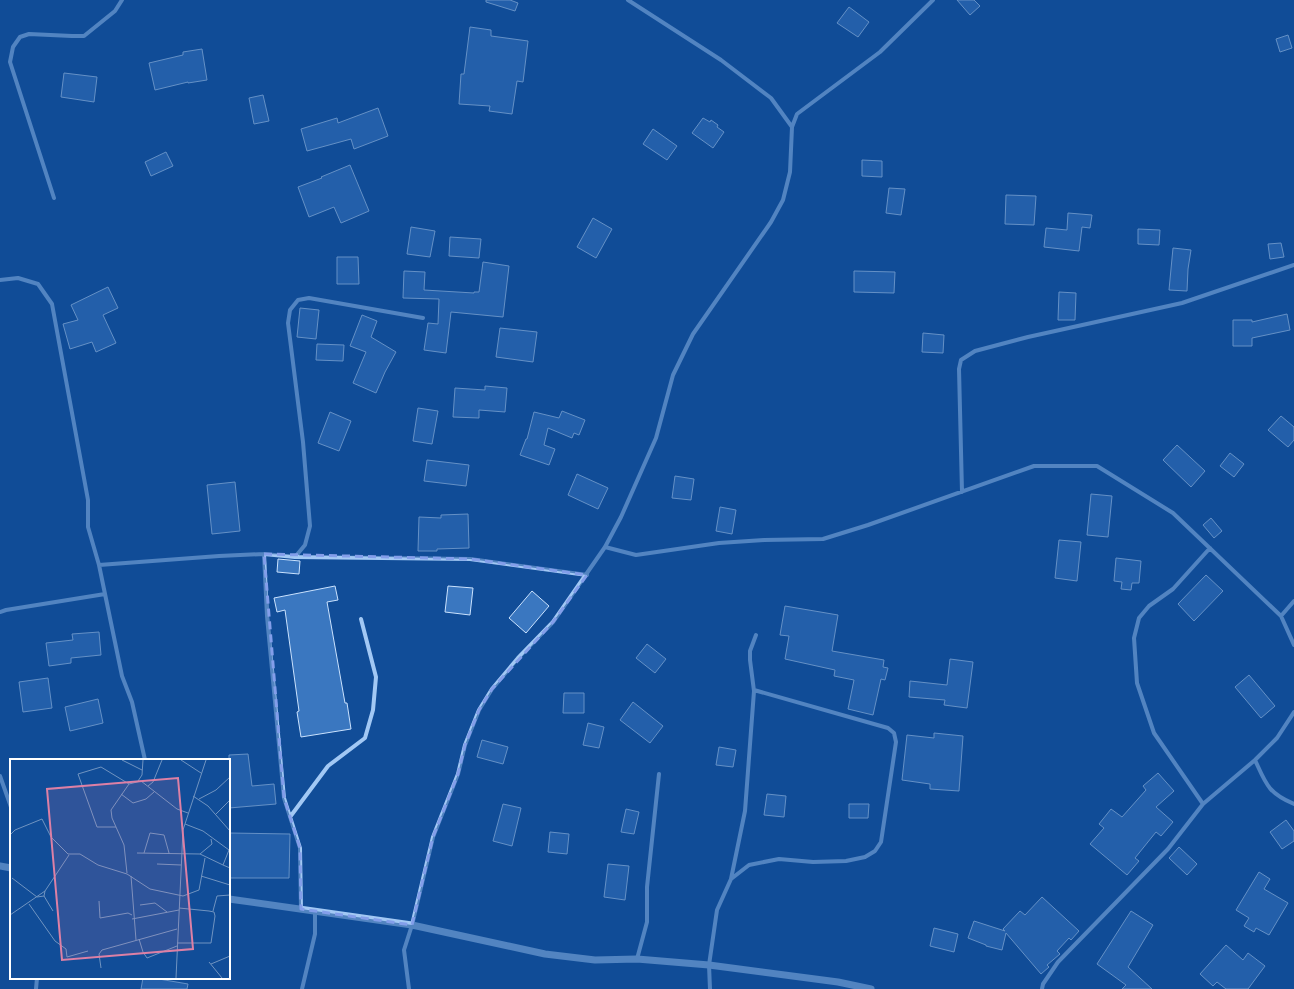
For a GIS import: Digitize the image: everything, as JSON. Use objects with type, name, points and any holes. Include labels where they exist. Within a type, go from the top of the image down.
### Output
[{"type":"street","points":[[54,198],[10,62],[13,47],[20,37],[29,34],[84,36],[115,11],[122,0]]},
{"type":"street","points":[[628,0],[720,60],[771,98],[792,127]]},
{"type":"street","points":[[409,989],[404,950],[412,925],[433,837],[458,774],[464,745],[479,710],[492,689],[518,658],[553,622],[605,547],[621,517],[656,438],[673,375],[693,334],[771,222],[783,200],[790,172],[792,127],[797,114],[880,52],[933,0]]},
{"type":"street","points":[[962,492],[959,369],[961,360],[975,352],[1028,337],[1182,303],[1294,265]]},
{"type":"street","points":[[0,280],[18,278],[38,284],[52,304],[88,500],[88,527],[99,565],[122,676],[132,702],[145,759]]},
{"type":"street","points":[[295,557],[305,545],[310,526],[303,442],[288,323],[290,310],[298,300],[309,298],[423,318]]},
{"type":"street","points":[[605,547],[636,555],[719,543],[764,540],[823,539],[868,525],[1034,466],[1097,466],[1173,513],[1281,616],[1294,645]]},
{"type":"street","points":[[1203,804],[1154,733],[1137,683],[1134,638],[1139,618],[1149,606],[1174,589],[1210,548]]},
{"type":"street","points":[[99,565],[264,554],[295,557],[470,559],[587,575]]},
{"type":"street","points":[[264,554],[267,616],[284,798],[300,848],[301,909]]},
{"type":"street","points":[[0,612],[105,594]]},
{"type":"street","points":[[1281,616],[1294,601]]},
{"type":"street","points":[[290,817],[328,766],[365,738],[374,710],[376,677],[361,619]]},
{"type":"street","points":[[710,989],[709,965],[717,910],[731,879],[745,811],[754,690],[750,651],[756,635]]},
{"type":"street","points":[[731,879],[749,866],[779,859],[813,862],[846,861],[865,857],[875,851],[882,842],[896,742],[894,733],[888,728],[754,690]]},
{"type":"street","points":[[1042,989],[1043,984],[1058,962],[1168,849],[1203,804],[1255,760],[1277,738],[1294,712]]},
{"type":"street","points":[[1255,760],[1268,788],[1282,799],[1294,804]]},
{"type":"street","points":[[637,960],[647,922],[647,887],[659,774]]},
{"type":"street","points":[[0,776],[10,804]]},
{"type":"street","points":[[0,866],[10,868]]},
{"type":"street","points":[[230,899],[412,925],[545,954],[595,960],[637,960],[709,965],[838,982],[871,989]]},
{"type":"street","points":[[302,989],[315,934],[315,911]]},
{"type":"street","points":[[36,989],[37,979]]},
{"type":"highlighted area","points":[[264,554],[470,559],[587,575],[553,622],[492,689],[479,710],[465,745],[458,774],[433,837],[412,925],[301,909],[300,848],[284,798]]},
{"type":"building","points":[[486,0],[510,0],[518,3],[515,11],[486,2]]},
{"type":"building","points":[[957,0],[974,0],[980,6],[970,15]]},
{"type":"building","points":[[849,7],[869,22],[858,37],[837,23]]},
{"type":"building","points":[[470,27],[491,30],[491,36],[528,41],[523,82],[517,81],[512,114],[489,111],[490,106],[459,104],[461,74],[464,74]]},
{"type":"building","points":[[1288,35],[1292,48],[1280,52],[1276,39]]},
{"type":"building","points":[[202,49],[207,80],[188,82],[155,90],[149,63],[183,55],[183,52]]},
{"type":"building","points":[[64,73],[97,77],[94,102],[61,97]]},
{"type":"building","points":[[263,95],[269,121],[254,124],[249,98]]},
{"type":"building","points":[[378,108],[388,136],[354,149],[351,139],[307,151],[301,129],[337,118],[338,123]]},
{"type":"building","points":[[703,118],[710,122],[711,120],[724,132],[713,148],[692,133]]},
{"type":"building","points":[[653,129],[677,146],[667,160],[643,144]]},
{"type":"building","points":[[166,152],[173,166],[151,176],[145,162]]},
{"type":"building","points":[[862,160],[882,161],[882,177],[862,176]]},
{"type":"building","points":[[350,165],[369,211],[341,223],[334,207],[309,217],[298,187]]},
{"type":"building","points":[[889,188],[905,189],[901,215],[886,213]]},
{"type":"building","points":[[1006,195],[1036,196],[1034,225],[1005,224]]},
{"type":"building","points":[[1068,213],[1092,215],[1090,228],[1082,227],[1079,251],[1044,247],[1046,228],[1067,230]]},
{"type":"building","points":[[593,218],[612,229],[596,258],[577,247]]},
{"type":"building","points":[[411,227],[435,231],[430,257],[407,254]]},
{"type":"building","points":[[1138,229],[1160,230],[1159,245],[1138,244]]},
{"type":"building","points":[[450,237],[481,239],[479,258],[449,256]]},
{"type":"building","points":[[1281,243],[1284,257],[1270,259],[1268,244]]},
{"type":"building","points":[[1173,248],[1191,250],[1187,291],[1169,290]]},
{"type":"building","points":[[337,257],[358,257],[359,284],[337,284]]},
{"type":"building","points":[[483,262],[509,266],[503,317],[451,312],[446,353],[424,350],[428,323],[438,324],[439,299],[403,298],[404,271],[425,272],[424,290],[474,293],[479,292]]},
{"type":"building","points":[[854,271],[895,272],[894,293],[854,292]]},
{"type":"building","points":[[108,287],[118,308],[103,315],[116,343],[96,352],[92,342],[70,349],[63,324],[78,320],[71,305]]},
{"type":"building","points":[[1059,292],[1076,293],[1075,320],[1058,320]]},
{"type":"building","points":[[300,308],[319,310],[316,339],[297,337]]},
{"type":"building","points":[[1287,314],[1290,330],[1252,338],[1252,346],[1233,346],[1233,320],[1252,320],[1252,322]]},
{"type":"building","points":[[362,315],[377,321],[371,337],[396,352],[376,393],[353,383],[366,352],[350,346]]},
{"type":"building","points":[[500,328],[537,332],[533,362],[496,357]]},
{"type":"building","points":[[923,333],[944,335],[943,353],[922,352]]},
{"type":"building","points":[[317,344],[344,345],[343,361],[316,360]]},
{"type":"building","points":[[485,386],[507,388],[505,412],[479,410],[479,418],[453,417],[455,388],[485,390]]},
{"type":"building","points":[[418,408],[438,411],[432,444],[413,441]]},
{"type":"building","points":[[562,411],[585,420],[579,435],[574,433],[572,438],[548,428],[544,445],[555,449],[549,465],[520,455],[527,439],[534,412],[559,418]]},
{"type":"building","points":[[330,412],[351,421],[339,451],[318,443]]},
{"type":"building","points":[[1281,416],[1294,427],[1294,440],[1288,447],[1268,430]]},
{"type":"building","points":[[1177,445],[1205,471],[1191,487],[1163,460]]},
{"type":"building","points":[[1230,453],[1244,464],[1234,477],[1220,466]]},
{"type":"building","points":[[427,460],[469,465],[466,486],[424,481]]},
{"type":"building","points":[[577,474],[608,488],[598,509],[568,495]]},
{"type":"building","points":[[675,476],[694,479],[691,500],[672,498]]},
{"type":"building","points":[[235,482],[240,531],[212,534],[207,485]]},
{"type":"building","points":[[1091,494],[1112,496],[1108,537],[1087,535]]},
{"type":"building","points":[[720,507],[736,510],[732,534],[716,531]]},
{"type":"building","points":[[468,514],[469,548],[418,551],[419,517],[441,518],[441,515]]},
{"type":"building","points":[[1211,518],[1222,531],[1214,538],[1203,525]]},
{"type":"building","points":[[1059,540],[1081,542],[1077,581],[1055,578]]},
{"type":"building","points":[[1116,558],[1141,561],[1139,583],[1132,583],[1131,590],[1121,589],[1122,582],[1114,581]]},
{"type":"building","points":[[278,559],[300,561],[299,574],[277,572]]},
{"type":"building","points":[[1206,575],[1223,591],[1194,621],[1178,604]]},
{"type":"building","points":[[335,586],[338,600],[327,602],[351,729],[301,737],[297,712],[299,711],[285,610],[277,612],[274,598]]},
{"type":"building","points":[[448,586],[473,588],[470,615],[445,612]]},
{"type":"building","points":[[532,591],[549,606],[526,633],[509,618]]},
{"type":"building","points":[[785,606],[838,615],[832,651],[884,660],[883,667],[888,668],[885,680],[881,679],[873,715],[848,709],[854,680],[834,676],[835,670],[785,659],[789,636],[780,635]]},
{"type":"building","points":[[99,632],[101,655],[71,658],[71,663],[49,666],[46,643],[73,640],[72,634]]},
{"type":"building","points":[[647,644],[666,659],[655,673],[636,658]]},
{"type":"building","points":[[950,659],[973,662],[967,708],[944,705],[945,700],[909,697],[910,681],[947,685]]},
{"type":"building","points":[[1249,675],[1275,706],[1261,718],[1235,687]]},
{"type":"building","points":[[48,678],[52,708],[23,712],[19,682]]},
{"type":"building","points":[[564,693],[584,693],[584,713],[563,713]]},
{"type":"building","points":[[98,699],[103,723],[70,731],[65,707]]},
{"type":"building","points":[[633,702],[663,726],[650,743],[620,720]]},
{"type":"building","points":[[588,723],[604,727],[599,748],[583,745]]},
{"type":"building","points":[[934,733],[963,736],[959,791],[930,789],[930,784],[902,780],[907,735],[934,738]]},
{"type":"building","points":[[482,740],[508,747],[503,764],[477,757]]},
{"type":"building","points":[[719,747],[736,750],[733,767],[716,765]]},
{"type":"building","points":[[248,754],[252,786],[274,784],[276,804],[230,808],[229,755]]},
{"type":"building","points":[[1158,773],[1174,791],[1156,807],[1173,822],[1161,836],[1156,832],[1135,858],[1139,861],[1127,875],[1090,844],[1104,828],[1099,824],[1111,809],[1122,817],[1146,790],[1143,786]]},
{"type":"building","points":[[767,794],[786,796],[784,817],[764,815]]},
{"type":"building","points":[[503,804],[521,808],[512,846],[493,841]]},
{"type":"building","points":[[849,804],[869,804],[868,818],[849,818]]},
{"type":"building","points":[[626,809],[639,812],[634,834],[621,832]]},
{"type":"building","points":[[1286,820],[1294,831],[1294,841],[1282,849],[1270,832]]},
{"type":"building","points":[[550,832],[569,834],[567,854],[548,852]]},
{"type":"building","points":[[230,833],[290,834],[289,878],[230,878]]},
{"type":"building","points":[[1179,847],[1197,864],[1187,875],[1169,858]]},
{"type":"building","points":[[608,864],[629,866],[625,900],[604,897]]},
{"type":"building","points":[[1259,872],[1270,879],[1264,889],[1288,903],[1269,935],[1256,928],[1254,932],[1244,926],[1249,918],[1236,910]]},
{"type":"building","points":[[1042,897],[1079,931],[1071,940],[1069,938],[1057,951],[1060,954],[1047,965],[1049,967],[1041,974],[1006,933],[1002,950],[986,946],[968,938],[974,921],[1005,931],[1003,929],[1020,911],[1025,915]]},
{"type":"building","points":[[1131,911],[1153,925],[1128,967],[1152,989],[1122,989],[1126,985],[1097,964]]},
{"type":"building","points":[[934,928],[958,934],[954,952],[930,946]]},
{"type":"building","points":[[1226,945],[1243,960],[1248,953],[1265,966],[1248,989],[1226,989],[1217,982],[1213,986],[1200,974]]},
{"type":"building","points":[[143,979],[159,979],[188,984],[187,989],[141,989]]}]
